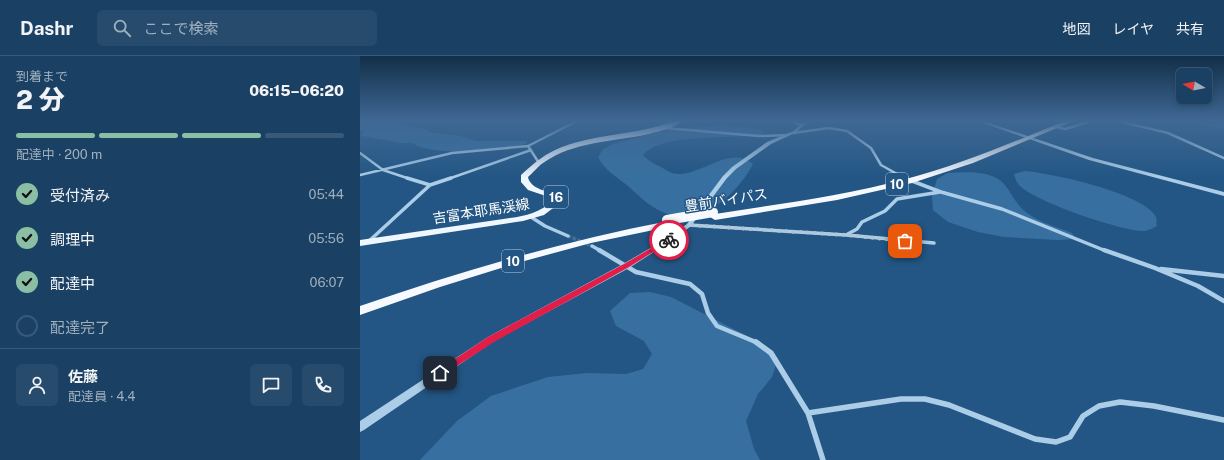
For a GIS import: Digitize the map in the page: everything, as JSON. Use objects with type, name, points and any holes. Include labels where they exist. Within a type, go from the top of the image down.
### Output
[{"type":"highway","name":"豊前バイパス","points":[[360,303],[442,276],[535,249],[609,231],[714,214],[830,198],[907,179],[962,164],[1017,140]]},
{"type":"highway","name":"豊前バイパス","points":[[360,311],[486,269],[551,250],[668,222]]},
{"type":"main road","name":"吉富本耶馬渓線","points":[[364,242],[531,217],[542,213],[557,202],[556,197],[530,188],[525,182],[524,177],[531,169],[554,152],[572,145],[605,140]]},
{"type":"street","points":[[360,175],[452,153],[528,146],[540,140]]},
{"type":"street","points":[[360,427],[491,340],[660,246],[689,225],[725,177],[734,168],[777,140]]},
{"type":"street","points":[[859,140],[871,148],[881,165],[907,179],[941,192],[1002,209],[1032,220],[1108,252],[1155,268],[1198,286],[1224,301]]},
{"type":"street","points":[[1033,140],[1091,159],[1224,194]]},
{"type":"street","points":[[1183,140],[1224,158]]},
{"type":"street","points":[[528,146],[539,163]]},
{"type":"street","points":[[364,242],[430,185],[531,150]]},
{"type":"street","points":[[360,153],[383,170],[430,185]]},
{"type":"street","points":[[846,235],[857,229],[862,222],[886,211],[897,199],[941,192]]},
{"type":"street","points":[[531,217],[545,226],[568,236]]},
{"type":"street","points":[[689,225],[846,235],[934,243]]},
{"type":"street","points":[[592,246],[636,272],[690,284],[702,294],[708,313],[717,326],[754,341],[771,353],[808,413],[823,460]]},
{"type":"street","points":[[1155,268],[1196,274],[1224,276]]},
{"type":"street","points":[[808,413],[901,398],[925,399],[949,405],[1035,439],[1056,442],[1070,437],[1083,416],[1099,406],[1120,402],[1154,406],[1224,420]]},
{"type":"shaded area","points":[[384,140],[527,141],[526,144],[468,151],[436,150],[423,148],[413,143],[402,143]]},
{"type":"shaded area","points":[[629,140],[683,140],[666,143],[653,148],[643,155],[647,159],[672,173],[682,174],[692,172],[724,159],[744,159],[753,164],[739,185],[729,195],[708,210],[684,216],[671,215],[659,210],[637,195],[604,166],[598,157],[603,149],[613,144]]},
{"type":"shaded area","points":[[1024,171],[1074,180],[1116,192],[1148,208],[1156,217],[1157,226],[1145,231],[1134,230],[1099,221],[1059,207],[1028,192],[1019,185],[1014,174]]},
{"type":"shaded area","points":[[948,173],[978,173],[993,176],[999,179],[1023,210],[1043,222],[1072,233],[1076,239],[1058,240],[1004,237],[978,232],[948,222],[933,210],[932,196],[937,179]]},
{"type":"shaded area","points":[[650,292],[671,297],[755,340],[778,358],[772,377],[758,394],[746,421],[754,449],[760,460],[420,460],[457,421],[491,396],[548,377],[587,373],[626,374],[643,369],[652,354],[644,341],[616,326],[610,311],[630,293]]},
{"type":"tunnel","points":[[568,236],[592,246]]},
{"type":"way so far","points":[[669,240],[689,225],[846,235],[905,241]]},
{"type":"route","points":[[440,373],[491,340],[626,266],[669,240]]}]
